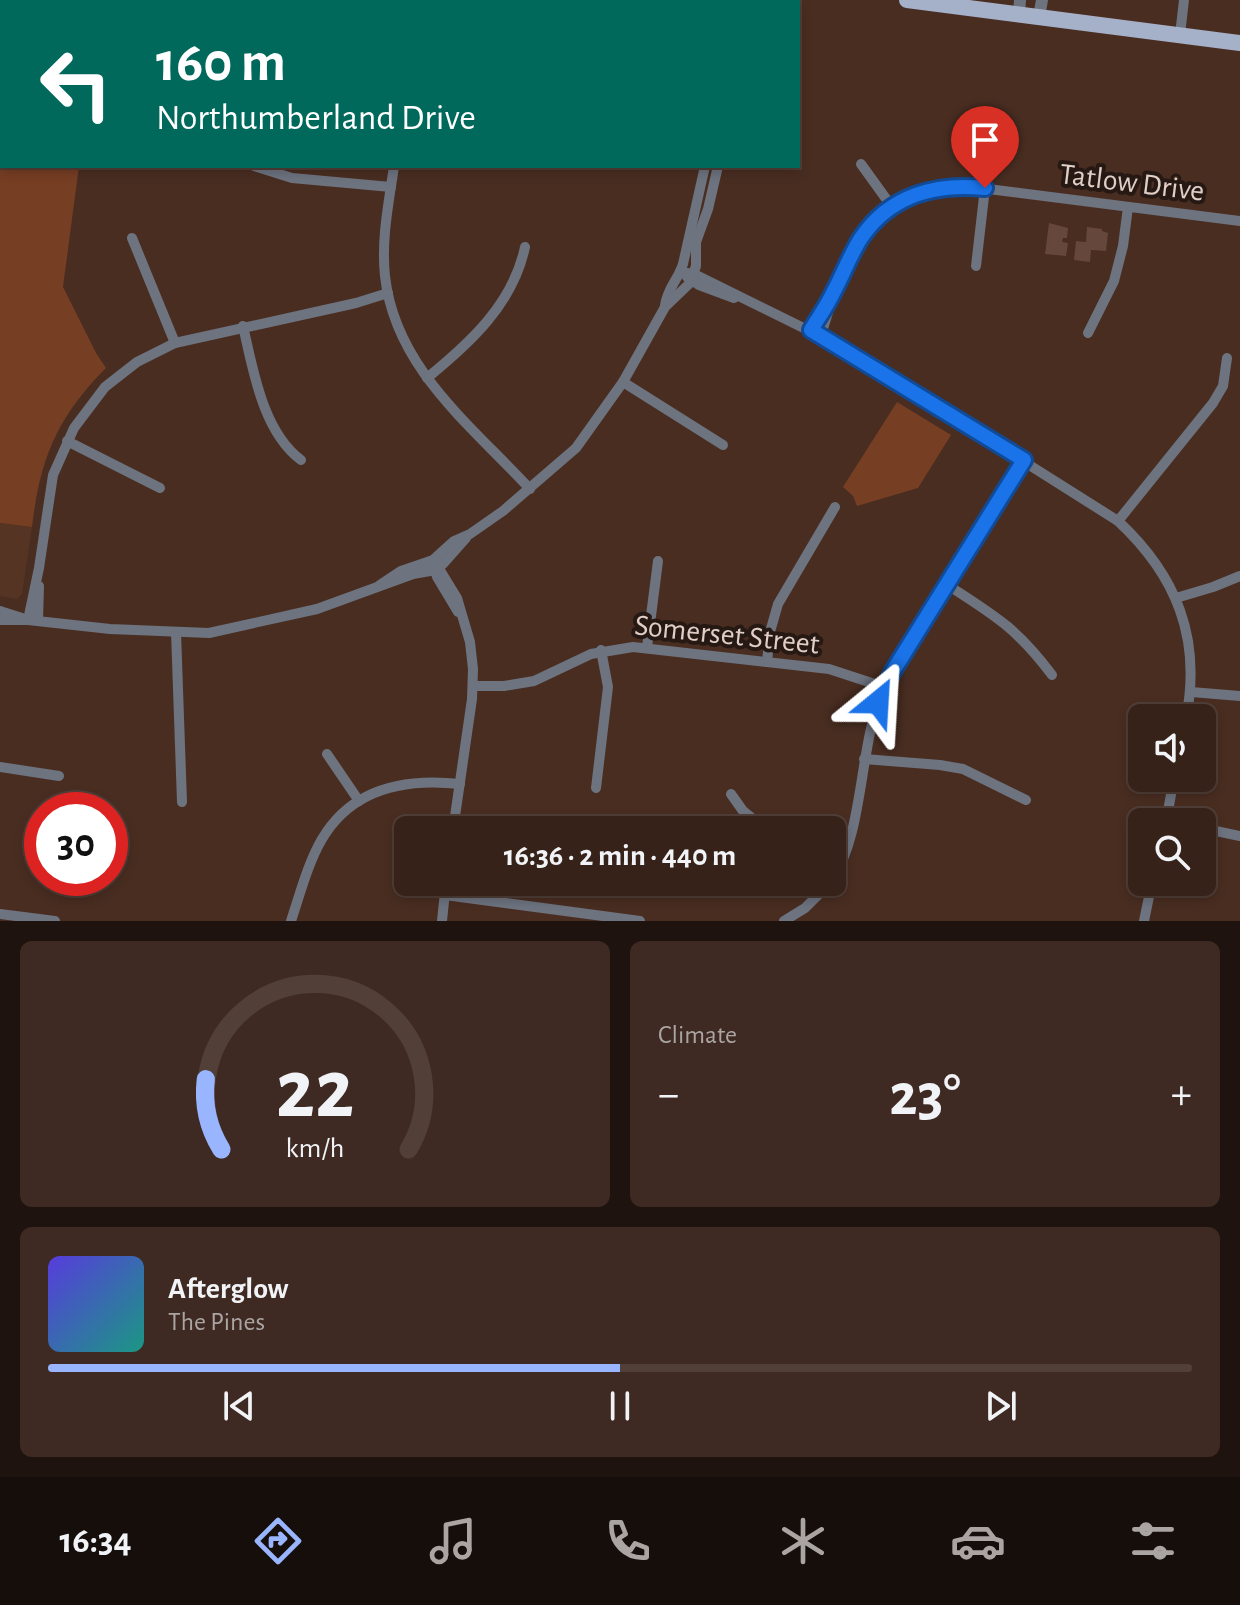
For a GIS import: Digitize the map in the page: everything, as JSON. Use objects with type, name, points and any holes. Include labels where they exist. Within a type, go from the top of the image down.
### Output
[{"type":"main road","points":[[907,0],[1040,8],[1180,35],[1240,43]]},
{"type":"street","points":[[1180,35],[1184,0]]},
{"type":"street","points":[[861,164],[892,207]]},
{"type":"street","points":[[260,168],[292,178],[391,190]]},
{"type":"street","points":[[394,168],[385,244],[389,296],[403,340],[427,378],[527,491]]},
{"type":"street","points":[[665,307],[670,286],[680,272],[705,168]]},
{"type":"street","points":[[0,620],[176,632],[246,625],[317,609],[436,565],[454,541],[470,534],[527,491],[559,460],[623,382],[665,307],[693,277],[696,242],[718,168]]},
{"type":"street","name":"Tatlow Drive","points":[[816,332],[861,238],[878,217],[929,189],[954,186],[985,188],[1240,221]]},
{"type":"street","points":[[976,266],[985,188]]},
{"type":"street","points":[[1088,333],[1114,281],[1128,207]]},
{"type":"street","points":[[132,238],[175,343]]},
{"type":"street","points":[[427,378],[468,342],[499,306],[516,277],[525,247]]},
{"type":"street","points":[[680,272],[816,332],[1118,521],[1157,564],[1178,603],[1188,641],[1191,692],[1189,704]]},
{"type":"street","points":[[33,620],[50,490],[67,441],[105,387],[137,362],[175,343],[389,296]]},
{"type":"street","points":[[243,326],[258,386],[273,423],[287,448],[301,460]]},
{"type":"street","points":[[1118,521],[1213,403],[1223,386],[1227,358]]},
{"type":"street","points":[[623,382],[723,445]]},
{"type":"street","points":[[67,441],[160,488]]},
{"type":"street","points":[[846,850],[873,716],[884,687],[1024,460]]},
{"type":"street","points":[[767,662],[770,632],[778,604],[835,507]]},
{"type":"street","points":[[647,647],[658,561]]},
{"type":"street","points":[[436,565],[446,594],[463,621],[472,655],[473,686],[455,816]]},
{"type":"street","points":[[1178,603],[1240,576]]},
{"type":"street","points":[[946,584],[1009,625],[1028,643],[1052,675]]},
{"type":"street","points":[[0,611],[33,620]]},
{"type":"street","points":[[176,632],[182,802]]},
{"type":"street","name":"Somerset Street","points":[[473,686],[504,686],[534,681],[601,650],[647,647],[843,672],[884,687]]},
{"type":"street","points":[[596,788],[608,687],[601,650]]},
{"type":"street","points":[[1191,692],[1240,696]]},
{"type":"street","points":[[327,754],[359,801]]},
{"type":"street","points":[[864,759],[963,769],[1026,800]]},
{"type":"street","points":[[0,767],[59,776]]},
{"type":"street","points":[[291,921],[323,837],[341,815],[381,790],[409,782],[460,784]]},
{"type":"street","points":[[731,794],[749,816]]},
{"type":"street","points":[[1216,831],[1240,836]]},
{"type":"street","points":[[442,921],[445,896]]},
{"type":"street","points":[[452,896],[640,921]]},
{"type":"street","points":[[784,921],[805,908],[816,896]]},
{"type":"street","points":[[1144,921],[1149,896]]},
{"type":"street","points":[[0,914],[55,921]]},
{"type":"shaded area","points":[[0,168],[79,168],[63,287],[106,368],[75,404],[54,440],[40,480],[32,527],[0,523]]},
{"type":"shaded area","points":[[897,402],[951,435],[918,488],[857,506],[853,496],[843,487]]},
{"type":"shaded area","points":[[0,523],[32,527],[22,594],[17,599],[0,596]]},
{"type":"building","points":[[1049,223],[1068,228],[1067,238],[1063,238],[1062,242],[1068,243],[1066,256],[1045,254]]},
{"type":"building","points":[[1087,227],[1108,233],[1106,251],[1091,250],[1090,262],[1074,260],[1076,241],[1086,242]]},
{"type":"route","points":[[878,702],[893,671],[1024,460],[811,330],[861,238],[878,217],[905,199],[929,189],[954,186],[985,188]]}]
